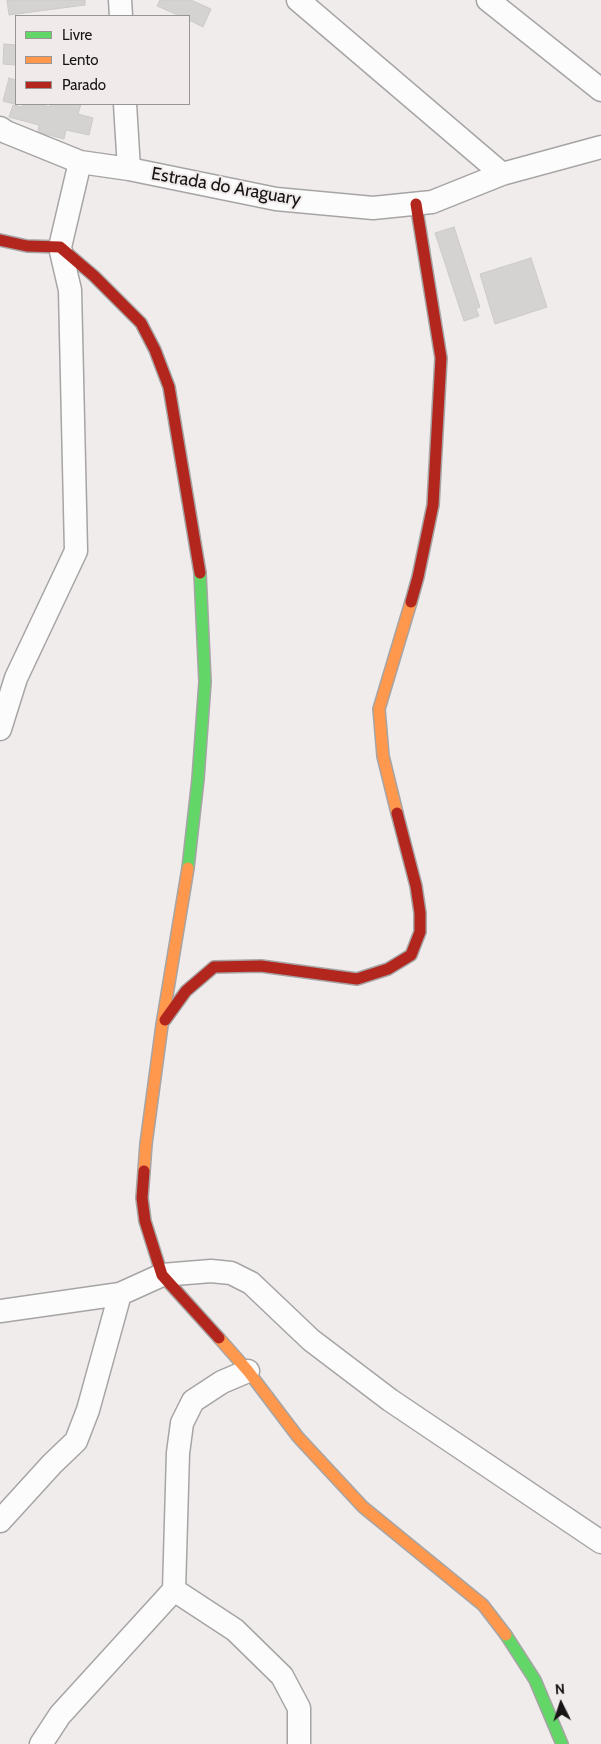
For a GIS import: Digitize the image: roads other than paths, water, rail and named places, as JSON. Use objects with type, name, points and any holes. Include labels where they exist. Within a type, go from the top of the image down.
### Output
[{"type":"street","points":[[120,0],[121,15]]},
{"type":"street","points":[[298,0],[502,174]]},
{"type":"street","points":[[488,0],[601,90]]},
{"type":"street","points":[[125,105],[128,169]]},
{"type":"street","name":"Estrada do Araguary","points":[[0,128],[80,162],[128,169],[276,199],[373,208],[432,202],[502,174],[601,147]]},
{"type":"street","points":[[0,729],[16,678],[76,552],[70,290],[60,247],[80,162]]},
{"type":"street","points":[[162,1025],[186,990],[214,967],[261,966],[358,979],[388,969],[411,954],[420,932],[420,913],[416,886],[383,756],[379,710],[418,577],[432,505],[441,358],[416,204]]},
{"type":"street","points":[[0,240],[26,246],[60,247],[94,276],[141,323],[156,350],[169,386],[202,582],[205,682],[198,778],[188,870],[162,1025],[146,1144],[142,1198],[145,1221],[162,1275],[248,1371],[298,1437],[363,1507],[483,1606],[510,1640],[536,1680],[562,1744]]},
{"type":"street","points":[[0,1311],[120,1294],[162,1275],[211,1271],[231,1273],[251,1283],[311,1340],[390,1400],[601,1542]]},
{"type":"street","points":[[0,1521],[52,1464],[76,1441],[88,1410],[120,1294]]},
{"type":"street","points":[[41,1744],[60,1715],[174,1590],[178,1453],[182,1423],[193,1401],[222,1382],[248,1371]]},
{"type":"street","points":[[174,1590],[235,1630],[282,1676],[299,1708],[299,1744]]}]
